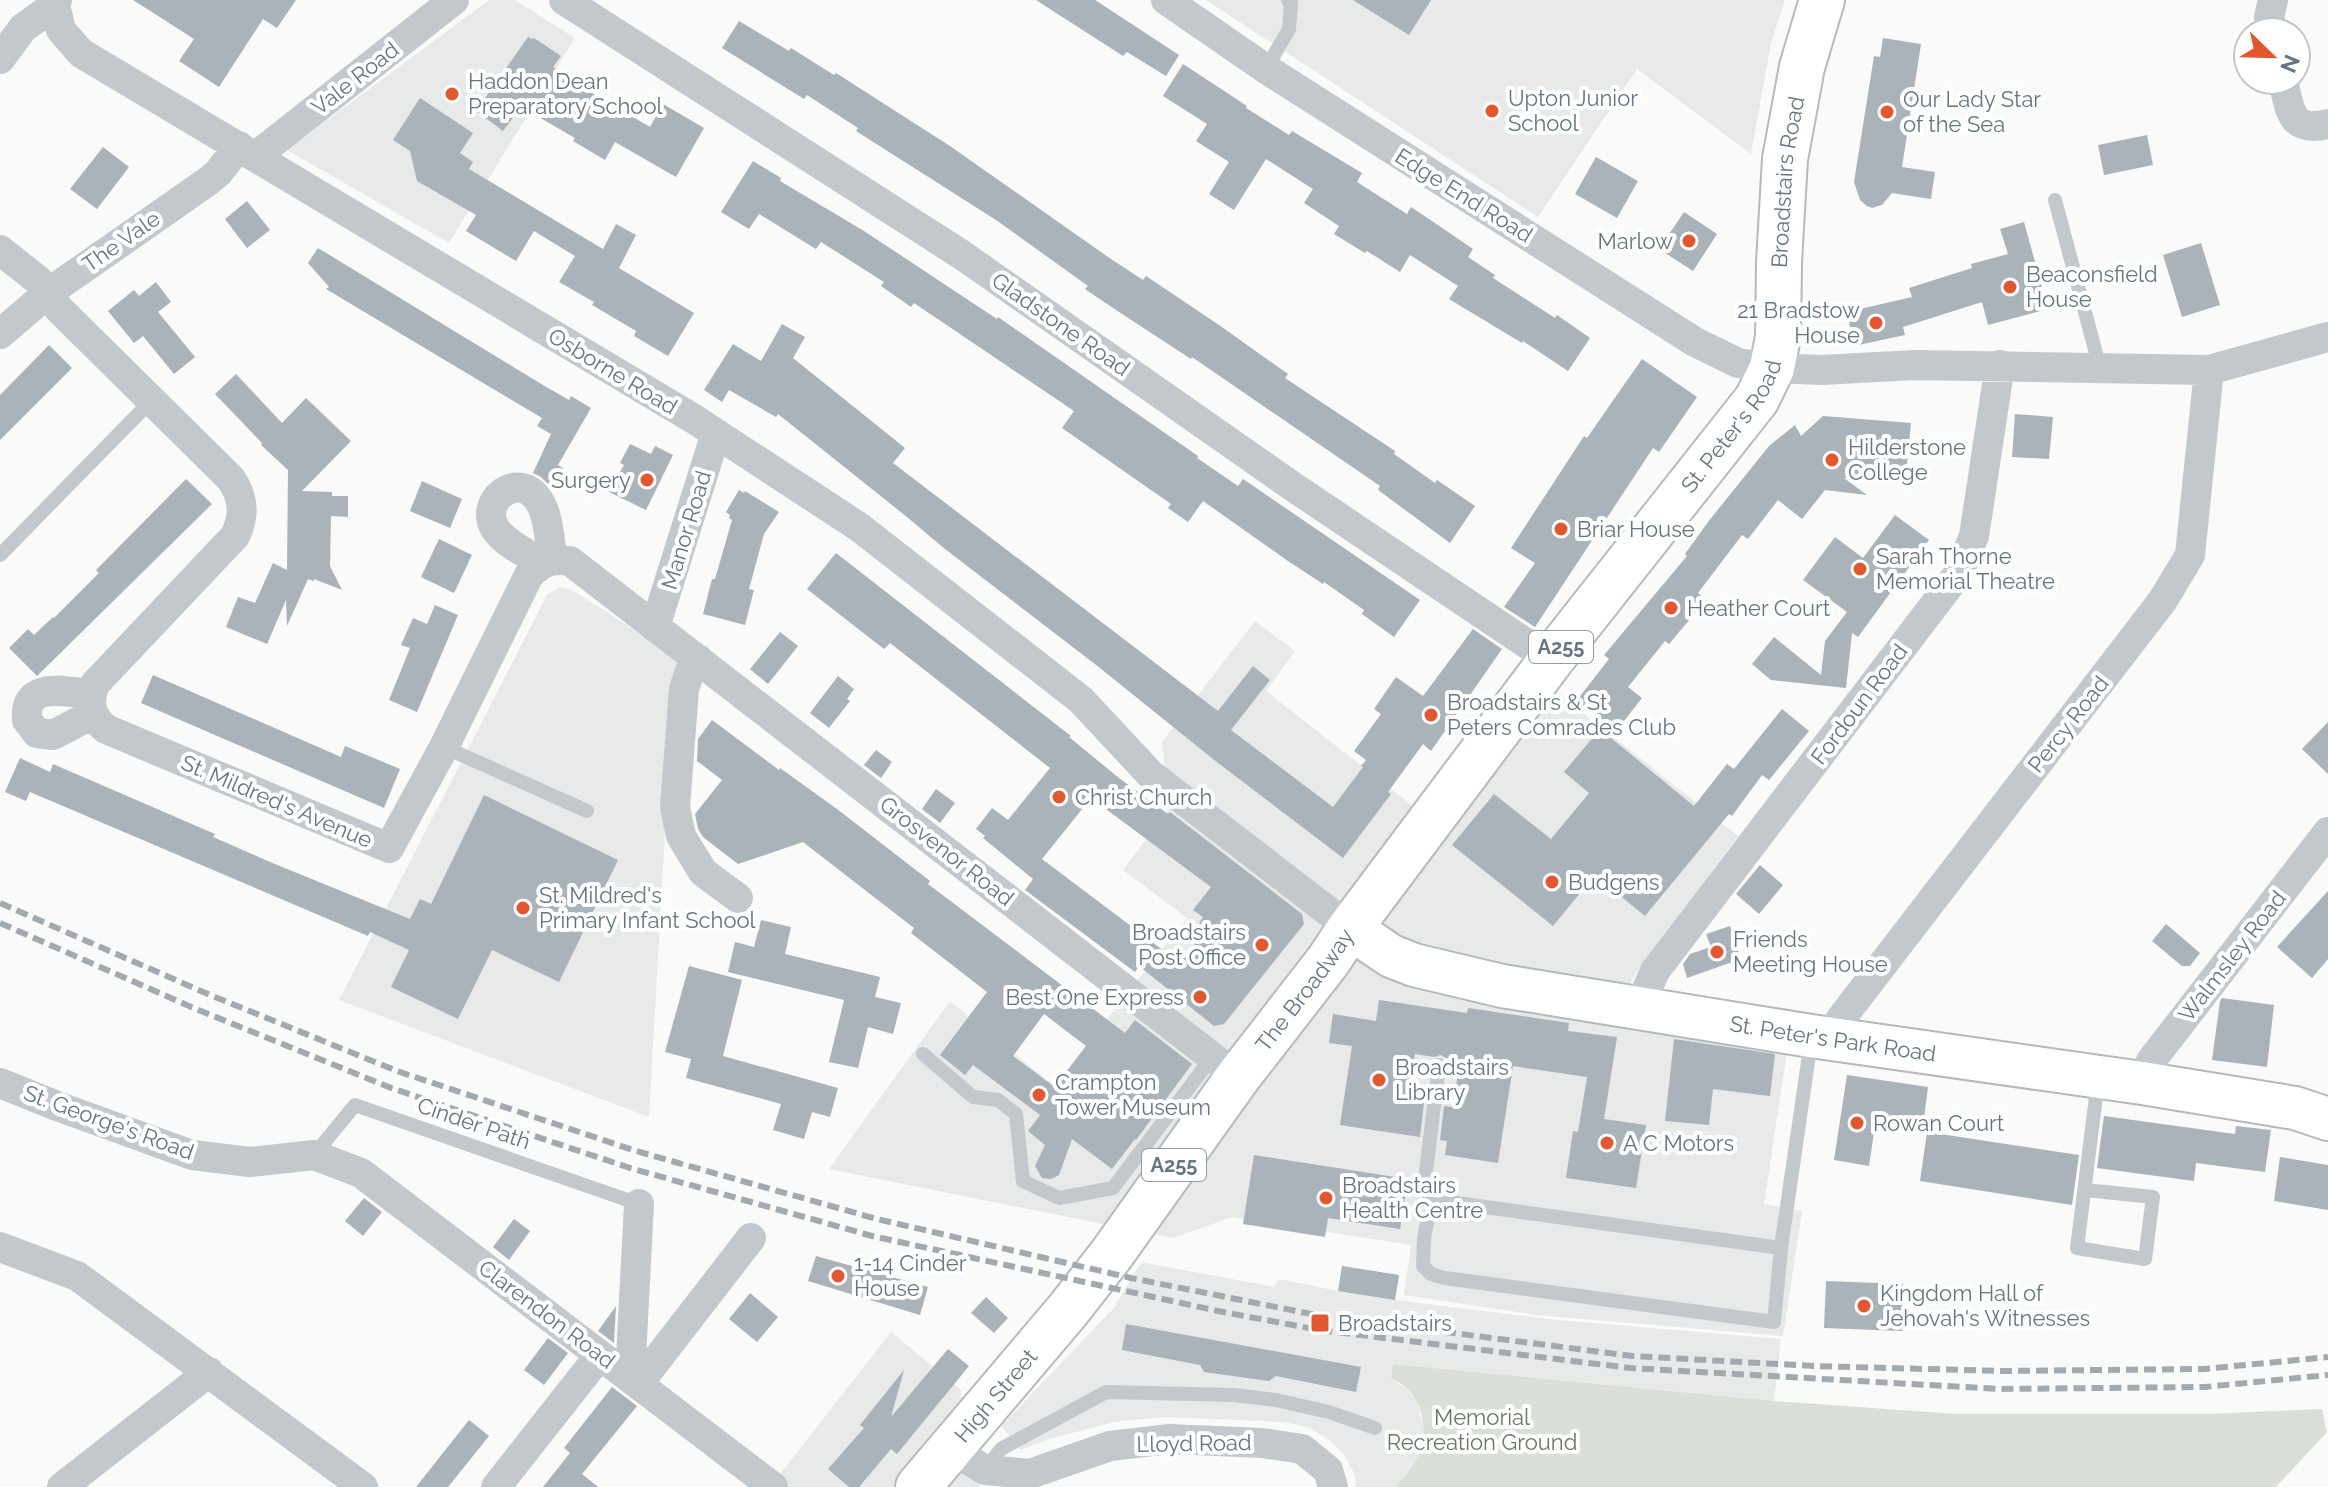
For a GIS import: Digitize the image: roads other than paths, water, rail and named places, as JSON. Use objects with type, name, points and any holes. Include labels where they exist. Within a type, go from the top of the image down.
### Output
[{"type":"main road","name":"Broadstairs Road","points":[[1772,368],[1778,337],[1785,159],[1802,67],[1822,0]]},
{"type":"main road","name":"St. Peter's Road","points":[[1350,928],[1551,660],[1757,399],[1772,368]]},
{"type":"main road","name":"St. Peter's Park Road","points":[[1350,928],[1391,956],[1414,965],[1502,986],[1822,1038],[2099,1076],[2295,1108],[2328,1119]]},
{"type":"main road","name":"The Broadway","points":[[1074,1302],[1111,1255],[1225,1066],[1328,961],[1350,928]]},
{"type":"main road","name":"High Street","points":[[918,1487],[967,1459],[1074,1302]]},
{"type":"street","name":"Vale Road","points":[[248,151],[454,0]]},
{"type":"street","name":"Gladstone Road","points":[[564,0],[962,255],[1292,486],[1551,660]]},
{"type":"street","name":"Edge End Road","points":[[1166,0],[1266,69],[1695,342],[1738,363],[1772,368]]},
{"type":"street","name":"Osborne Road","points":[[56,3],[61,30],[81,53],[716,433],[859,527],[1081,700],[1151,775]]},
{"type":"street","points":[[0,59],[23,28],[56,3]]},
{"type":"street","points":[[2287,96],[2290,111],[2302,125],[2312,128],[2328,124]]},
{"type":"street","name":"The Vale","points":[[0,334],[48,293],[248,151]]},
{"type":"street","name":"St. Mildred's Avenue","points":[[0,250],[39,281],[59,309],[231,479],[241,498],[242,518],[235,536],[95,684],[92,704],[106,729],[389,848],[444,747],[529,575],[547,561],[570,561],[655,627]]},
{"type":"street","name":"St. Peter's Road","points":[[1772,368],[1822,370],[2000,365],[2209,370],[2328,337]]},
{"type":"street","name":"Fordoun Road","points":[[1638,1010],[1655,971],[1958,574],[1974,536],[2000,365]]},
{"type":"street","name":"Percy Road","points":[[1822,1038],[1840,1020],[2163,600],[2190,555],[2209,370]]},
{"type":"street","name":"Manor Road","points":[[655,627],[716,433]]},
{"type":"street","name":"Grosvenor Road","points":[[655,627],[1225,1066]]},
{"type":"street","points":[[698,659],[684,689],[675,807],[681,836],[703,872],[738,898]]},
{"type":"street","name":"The Broadway","points":[[1151,775],[1350,928]]},
{"type":"street","name":"Walmsley Road","points":[[2142,1083],[2151,1061],[2328,832]]},
{"type":"street","name":"St. George's Road","points":[[0,1083],[192,1155],[250,1162],[314,1155]]},
{"type":"street","name":"Clarendon Road","points":[[314,1155],[361,1173],[773,1487]]},
{"type":"street","points":[[634,1380],[639,1204]]},
{"type":"street","points":[[634,1380],[751,1238]]},
{"type":"street","points":[[0,1247],[77,1276],[363,1487]]},
{"type":"street","points":[[496,1487],[600,1355]]},
{"type":"street","points":[[62,1487],[209,1372]]},
{"type":"street","name":"Lloyd Road","points":[[967,1459],[1030,1474],[1110,1446],[1170,1439],[1262,1443],[1302,1449],[1328,1470],[1333,1487]]},
{"type":"lane","points":[[1266,69],[1289,29],[1291,2],[1288,0]]},
{"type":"lane","points":[[2055,200],[2100,368]]},
{"type":"lane","points":[[0,555],[151,401]]},
{"type":"lane","points":[[444,747],[587,811]]},
{"type":"lane","points":[[1781,1248],[1449,1202],[1433,1209],[1427,1219],[1423,1266],[1431,1274],[1476,1282],[1774,1322],[1781,1248],[1822,1038]]},
{"type":"lane","points":[[923,1054],[973,1097],[998,1100],[1016,1114],[1023,1181],[1059,1198],[1113,1188],[1225,1066]]},
{"type":"lane","points":[[1433,1209],[1425,1180],[1439,1065]]},
{"type":"lane","points":[[2086,1190],[2153,1197],[2145,1259],[2077,1248],[2099,1076]]},
{"type":"lane","name":"Cinder Path","points":[[314,1155],[355,1105],[639,1204]]},
{"type":"lane","points":[[967,1459],[1001,1449],[1106,1392],[1234,1395],[1276,1400],[1329,1412],[1375,1428]]},
{"type":"railway","points":[[0,903],[203,992],[397,1071],[636,1151],[877,1219],[1131,1278],[1321,1316],[1632,1356],[1814,1366],[2001,1371],[2204,1369],[2328,1357]]},
{"type":"railway","points":[[0,923],[196,1009],[391,1088],[630,1168],[872,1236],[1218,1311],[1319,1330],[1630,1368],[2000,1389],[2205,1387],[2328,1375]]},
{"type":"place","name":"Haddon Dean Preparatory School","points":[[452,94]]},
{"type":"place","name":"Upton Junior School","points":[[1492,111]]},
{"type":"place","name":"Our Lady Star of the Sea","points":[[1887,112]]},
{"type":"place","name":"Marlow","points":[[1689,241]]},
{"type":"place","name":"Beaconsfield House","points":[[2010,287]]},
{"type":"place","name":"21 Bradstow House","points":[[1876,323]]},
{"type":"place","name":"Hilderstone College","points":[[1832,460]]},
{"type":"place","name":"Surgery","points":[[647,480]]},
{"type":"place","name":"Briar House","points":[[1561,529]]},
{"type":"place","name":"Sarah Thorne Memorial Theatre","points":[[1860,569]]},
{"type":"place","name":"Heather Court","points":[[1671,608]]},
{"type":"place","name":"Broadstairs & St Peters Comrades Club","points":[[1431,715]]},
{"type":"place","name":"Christ Church","points":[[1059,797]]},
{"type":"place","name":"Budgens","points":[[1552,882]]},
{"type":"place","name":"St. Mildred's Primary Infant School","points":[[523,908]]},
{"type":"place","name":"Broadstairs Post Office","points":[[1262,945]]},
{"type":"place","name":"Friends Meeting House","points":[[1717,952]]},
{"type":"place","name":"Best One Express","points":[[1200,997]]},
{"type":"place","name":"Broadstairs Library","points":[[1379,1080]]},
{"type":"place","name":"Crampton Tower Museum","points":[[1039,1095]]},
{"type":"place","name":"Rowan Court","points":[[1857,1123]]},
{"type":"place","name":"A C Motors","points":[[1607,1143]]},
{"type":"place","name":"Broadstairs Health Centre","points":[[1326,1198]]},
{"type":"place","name":"1-14 Cinder House","points":[[838,1276]]},
{"type":"place","name":"Kingdom Hall of Jehovah's Witnesses","points":[[1864,1306]]},
{"type":"place","name":"Broadstairs","points":[[1320,1323]]},
{"type":"park label","name":"Memorial Recreation Ground","points":[[1482,1430]]}]
